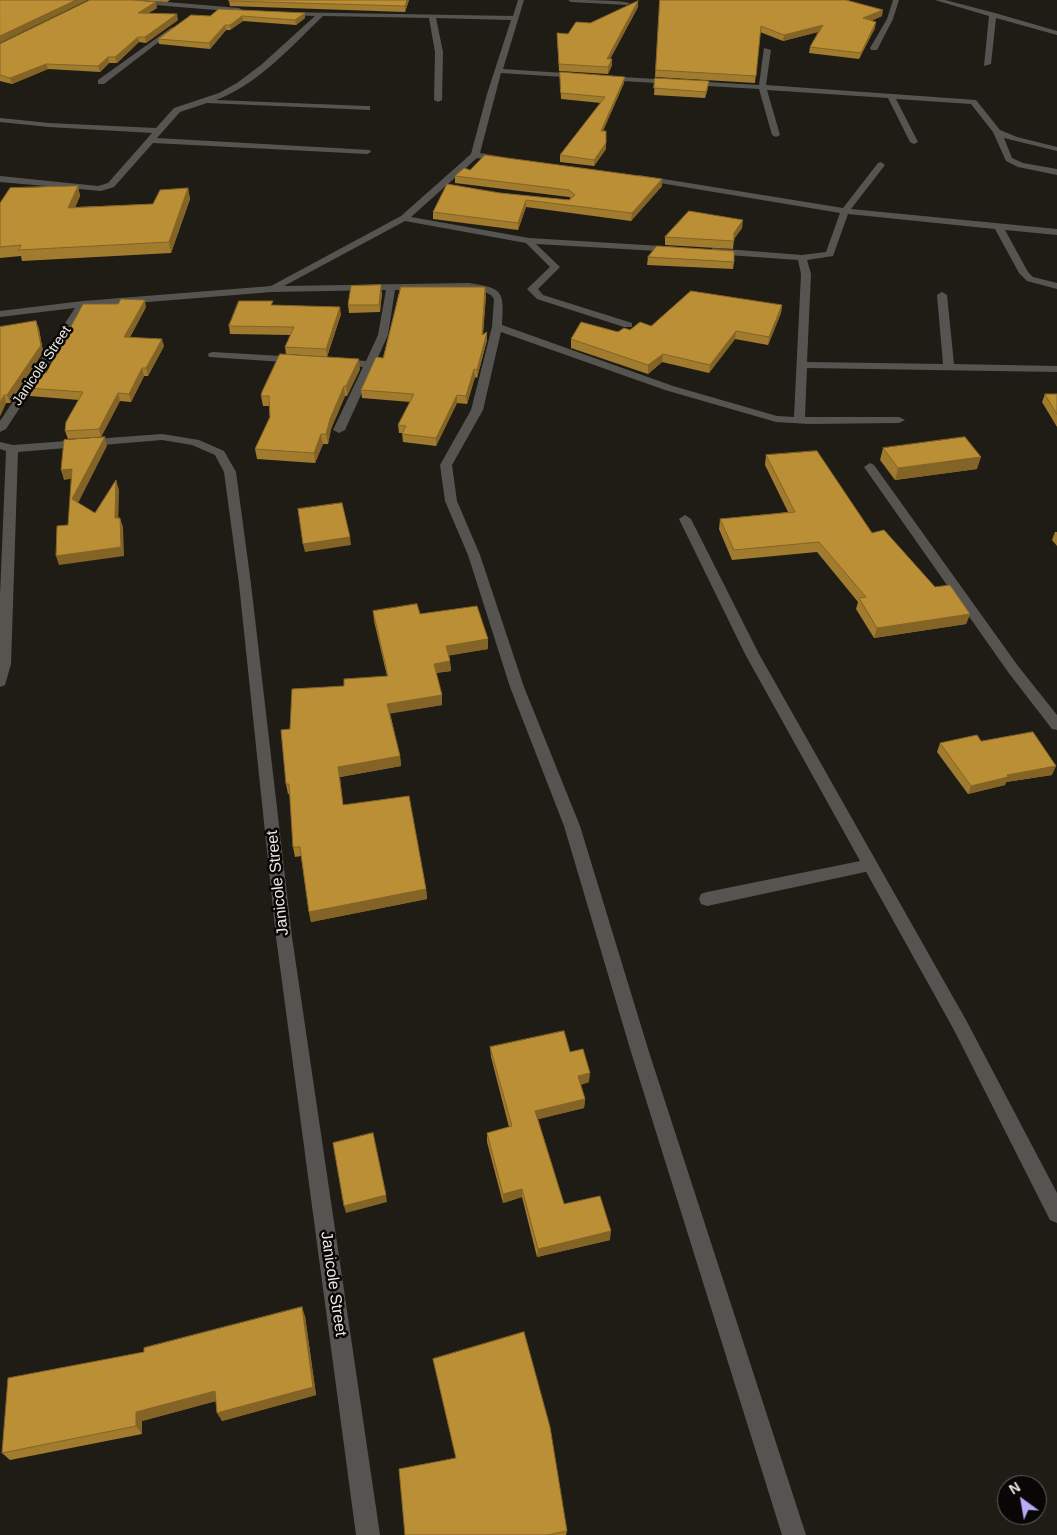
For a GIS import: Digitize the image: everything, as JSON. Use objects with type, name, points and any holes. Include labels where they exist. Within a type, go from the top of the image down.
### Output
[{"type":"street","points":[[119,0],[251,11]]},
{"type":"street","points":[[272,289],[404,218],[475,155],[498,71],[521,0]]},
{"type":"street","points":[[571,0],[627,3]]},
{"type":"street","points":[[874,48],[890,19],[896,0]]},
{"type":"street","points":[[938,0],[1057,33]]},
{"type":"street","points":[[194,14],[202,8]]},
{"type":"street","points":[[281,12],[320,15],[515,18]]},
{"type":"street","points":[[987,64],[993,14]]},
{"type":"street","points":[[0,179],[98,189],[111,186],[176,110],[206,102],[228,92],[259,69],[320,15]]},
{"type":"street","points":[[432,17],[439,52],[438,100]]},
{"type":"street","points":[[101,82],[178,25]]},
{"type":"street","points":[[767,50],[762,87],[776,135]]},
{"type":"street","points":[[498,71],[585,77]]},
{"type":"street","points":[[595,78],[890,95],[973,102],[997,132],[1009,159],[1014,163],[1057,172]]},
{"type":"street","points":[[890,95],[914,142]]},
{"type":"street","points":[[206,102],[368,108]]},
{"type":"street","points":[[0,120],[49,125],[159,131]]},
{"type":"street","points":[[997,132],[1014,139],[1057,149]]},
{"type":"street","points":[[152,140],[367,152]]},
{"type":"street","points":[[475,155],[511,160]]},
{"type":"street","points":[[702,251],[802,258],[830,254],[844,211],[881,165]]},
{"type":"street","points":[[629,176],[844,211],[1057,232]]},
{"type":"street","points":[[440,185],[458,188]]},
{"type":"street","points":[[404,218],[529,241],[683,249]]},
{"type":"street","points":[[1000,227],[1024,273],[1030,279],[1057,286]]},
{"type":"street","points":[[529,241],[534,250],[554,263],[555,267],[532,289],[540,297],[628,326]]},
{"type":"street","points":[[799,420],[806,274],[802,258]]},
{"type":"street","points":[[0,314],[83,304],[272,289],[469,286],[485,288],[495,293],[499,299],[497,327],[477,410],[446,465],[451,501],[474,555],[517,687],[572,826],[640,1052],[794,1535]]},
{"type":"street","points":[[339,430],[383,335],[391,287]]},
{"type":"street","points":[[942,295],[949,368]]},
{"type":"street","name":"Janicole Street","points":[[0,429],[83,304]]},
{"type":"street","points":[[497,327],[669,388],[776,419],[899,420]]},
{"type":"street","points":[[213,355],[311,360]]},
{"type":"street","points":[[330,362],[370,364]]},
{"type":"street","points":[[802,365],[1057,369]]},
{"type":"street","name":"Janicole Street","points":[[6,447],[162,437],[196,442],[220,453],[230,472],[245,584],[286,947],[368,1535]]},
{"type":"street","points":[[0,682],[4,664],[6,447]]},
{"type":"street","points":[[870,467],[1013,669],[1057,725]]},
{"type":"street","points":[[684,520],[752,654],[960,1025],[1057,1213]]},
{"type":"street","points":[[707,900],[870,865]]},
{"type":"building","points":[[0,0],[76,0],[0,36]]},
{"type":"building","points":[[90,0],[156,2],[138,13],[177,14],[145,37],[138,37],[115,57],[108,57],[98,66],[46,64],[10,78],[0,75],[0,44]]},
{"type":"building","points":[[229,0],[407,0],[405,6]]},
{"type":"building","points":[[660,0],[846,0],[883,10],[863,18],[876,22],[861,53],[810,47],[823,25],[784,35],[761,26],[756,76],[656,70]]},
{"type":"building","points":[[638,1],[607,59],[612,59],[608,67],[559,64],[557,33],[568,34],[576,22],[590,23]]},
{"type":"building","points":[[219,9],[305,13],[295,20],[242,16],[230,25],[225,25],[209,43],[158,39],[191,15],[210,16]]},
{"type":"building","points":[[560,72],[625,77],[601,131],[606,131],[606,143],[594,160],[560,155],[605,97],[561,93]]},
{"type":"building","points":[[655,78],[709,81],[706,92],[654,88]]},
{"type":"building","points":[[485,155],[662,179],[632,213],[526,200],[518,223],[433,212],[447,184],[500,193],[569,200],[575,195],[569,190],[455,176],[464,168],[470,170]]},
{"type":"building","points":[[78,186],[68,208],[153,204],[160,190],[188,188],[169,242],[19,250],[21,245],[0,247],[0,203],[10,188]]},
{"type":"building","points":[[689,211],[743,220],[734,233],[734,241],[665,237]]},
{"type":"building","points":[[657,246],[734,251],[734,262],[648,257]]},
{"type":"building","points":[[381,285],[379,305],[348,305],[351,286]]},
{"type":"building","points":[[401,287],[485,287],[482,335],[487,332],[477,370],[474,369],[466,396],[457,395],[436,438],[402,434],[406,426],[398,425],[414,394],[361,390],[376,357],[383,358]]},
{"type":"building","points":[[691,291],[782,305],[769,337],[736,331],[710,365],[663,354],[648,365],[571,339],[581,322],[618,332],[624,328],[630,330],[640,322],[651,326]]},
{"type":"building","points":[[121,299],[145,300],[124,337],[162,339],[146,368],[142,368],[129,394],[118,393],[99,429],[65,431],[66,422],[83,392],[27,388],[44,363],[46,373],[83,304],[118,304]]},
{"type":"building","points":[[239,301],[273,301],[271,305],[340,307],[326,349],[285,347],[294,327],[229,326]]},
{"type":"building","points":[[36,321],[41,345],[0,403],[0,327]]},
{"type":"building","points":[[280,354],[359,359],[346,386],[344,386],[330,419],[326,434],[321,434],[314,453],[255,449],[270,417],[269,396],[261,396],[262,392]]},
{"type":"building","points":[[1045,394],[1057,394],[1057,414]]},
{"type":"building","points":[[105,437],[72,499],[95,513],[116,480],[115,518],[120,518],[121,547],[56,556],[57,526],[68,525],[72,469],[61,470],[64,440]]},
{"type":"building","points":[[965,437],[981,457],[898,468],[883,448]]},
{"type":"building","points":[[817,451],[872,533],[884,530],[935,587],[950,585],[970,614],[877,628],[859,598],[866,597],[819,542],[734,550],[720,519],[795,512],[766,455]]},
{"type":"building","points":[[342,503],[350,537],[303,544],[298,509]]},
{"type":"building","points":[[417,604],[420,614],[477,606],[488,639],[446,646],[450,661],[434,664],[442,695],[387,704],[400,756],[338,767],[343,805],[409,796],[426,889],[309,912],[300,847],[293,847],[289,784],[286,784],[281,730],[290,729],[292,689],[344,686],[344,679],[388,676],[373,611]]},
{"type":"building","points":[[1033,732],[1056,766],[1007,775],[1008,777],[971,786],[940,743],[977,735],[981,741]]},
{"type":"building","points":[[564,1031],[570,1052],[583,1049],[590,1073],[578,1076],[585,1099],[535,1111],[564,1204],[600,1196],[611,1231],[538,1249],[522,1189],[503,1194],[487,1133],[512,1126],[490,1047]]},
{"type":"building","points":[[373,1133],[386,1195],[344,1206],[333,1143]]},
{"type":"building","points":[[302,1307],[313,1387],[217,1413],[215,1391],[136,1412],[136,1426],[2,1453],[8,1378],[144,1352],[144,1348]]},
{"type":"building","points":[[524,1332],[550,1427],[567,1531],[547,1535],[405,1535],[399,1469],[456,1458],[433,1359]]}]
